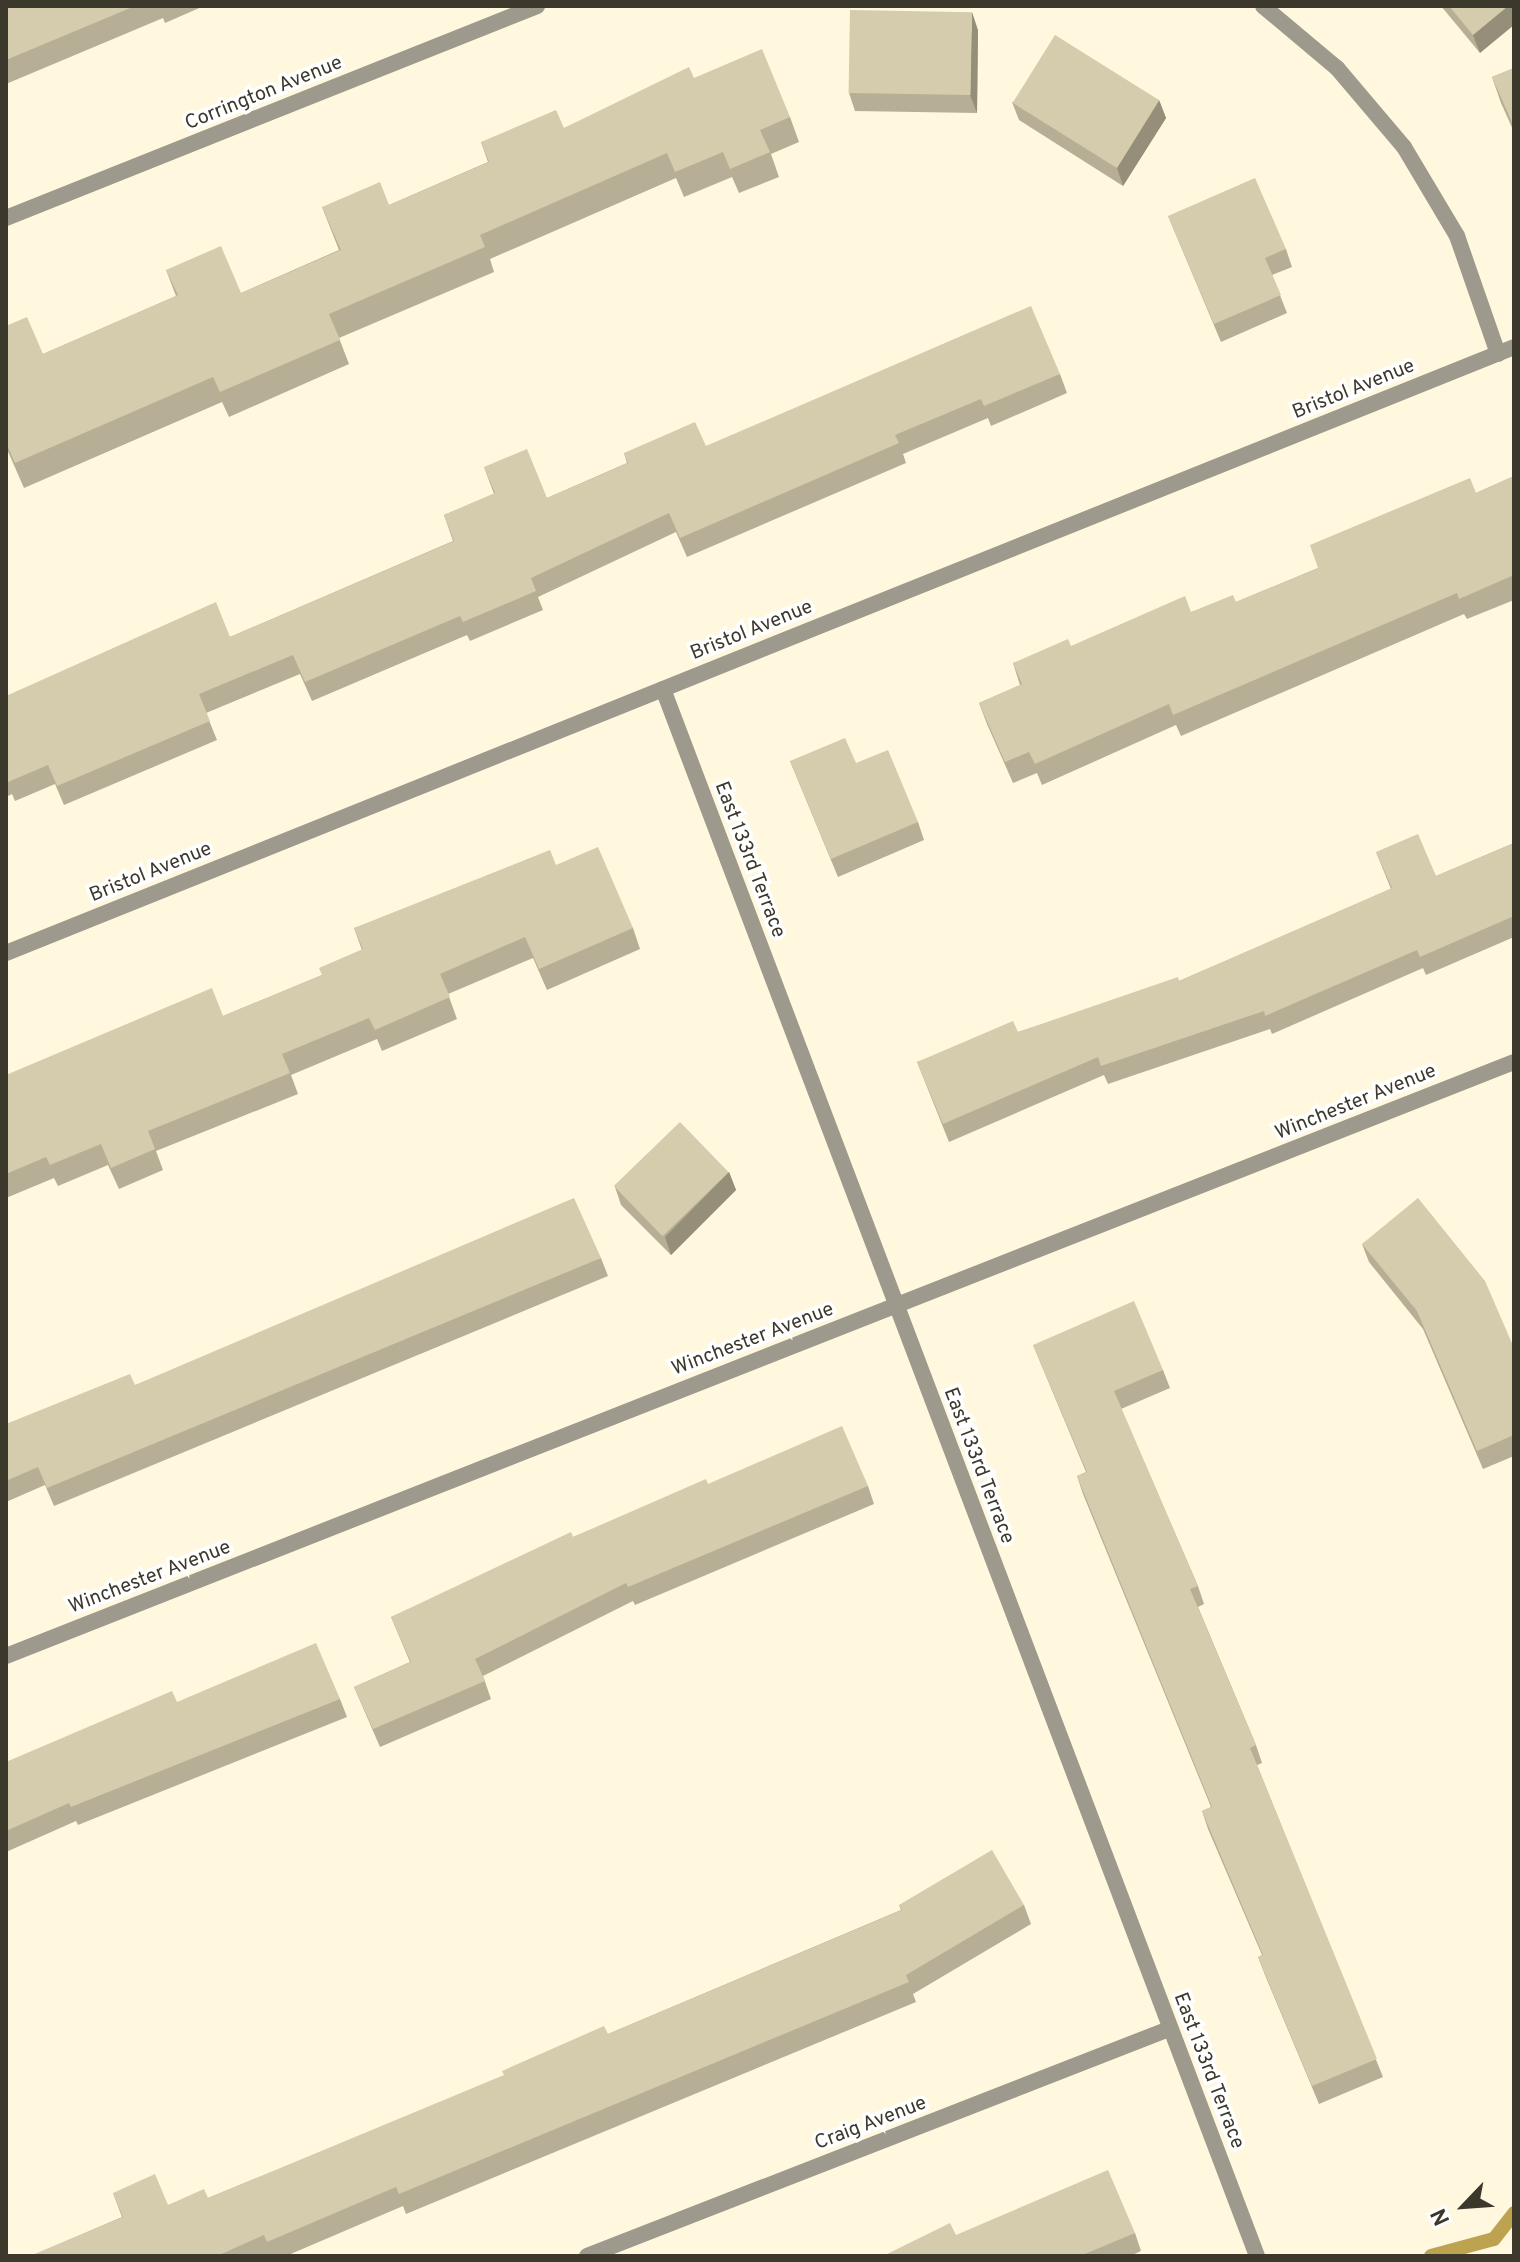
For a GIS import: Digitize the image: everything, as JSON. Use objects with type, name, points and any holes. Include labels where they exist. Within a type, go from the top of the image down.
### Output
[{"type":"street","name":"Corrington Avenue","points":[[6,218],[537,6]]},
{"type":"street","points":[[1263,6],[1337,68],[1404,147],[1457,236],[1498,354]]},
{"type":"street","name":"Bristol Avenue","points":[[6,953],[1514,347]]},
{"type":"street","name":"East 133rd Terrace","points":[[663,689],[1257,2256]]},
{"type":"street","name":"Winchester Avenue","points":[[6,1656],[1514,1062]]},
{"type":"street","name":"Craig Avenue","points":[[587,2256],[1169,2029]]},
{"type":"building","points":[[6,6],[135,6],[6,60]]},
{"type":"building","points":[[1449,6],[1508,6],[1473,35]]},
{"type":"building","points":[[850,10],[972,12],[971,95],[849,93]]},
{"type":"building","points":[[1055,35],[1159,100],[1117,168],[1013,103]]},
{"type":"building","points":[[762,49],[790,117],[760,130],[770,152],[730,169],[723,152],[675,172],[667,153],[480,235],[485,247],[329,314],[340,340],[220,392],[213,377],[15,463],[6,443],[6,326],[27,317],[43,354],[178,295],[166,270],[221,246],[241,293],[341,250],[322,207],[380,182],[389,205],[489,162],[481,142],[556,110],[564,128],[689,67],[694,78]]},
{"type":"building","points":[[1514,68],[1514,127],[1492,77]]},
{"type":"building","points":[[1255,178],[1286,249],[1265,258],[1281,295],[1214,324],[1168,216]]},
{"type":"building","points":[[1031,306],[1060,374],[984,406],[981,399],[895,435],[899,443],[680,538],[669,513],[531,578],[536,591],[463,622],[460,616],[305,682],[293,655],[199,694],[210,721],[57,786],[48,765],[8,782],[6,778],[6,696],[216,602],[230,637],[454,541],[444,515],[495,493],[484,467],[527,449],[547,498],[628,463],[624,453],[695,422],[706,446]]},
{"type":"building","points":[[1514,476],[1514,575],[1459,599],[1457,593],[1173,715],[1169,704],[1035,764],[1029,752],[1005,762],[979,703],[1022,684],[1013,663],[1068,639],[1071,646],[1185,596],[1191,612],[1233,595],[1236,602],[1318,568],[1310,545],[1470,478],[1476,493]]},
{"type":"building","points":[[845,738],[856,763],[888,750],[918,822],[831,859],[790,761]]},
{"type":"building","points":[[1418,834],[1436,876],[1514,843],[1514,916],[1420,957],[1417,950],[1265,1016],[1264,1011],[1101,1066],[1098,1057],[943,1124],[917,1062],[1013,1021],[1018,1032],[1178,977],[1179,981],[1392,888],[1376,852]]},
{"type":"building","points":[[598,847],[633,928],[539,969],[525,937],[440,974],[450,997],[375,1030],[369,1018],[282,1054],[290,1073],[148,1131],[155,1149],[111,1168],[101,1144],[50,1165],[46,1157],[6,1174],[6,1075],[212,988],[223,1016],[322,975],[319,968],[363,949],[354,928],[550,850],[556,865]]},
{"type":"building","points":[[680,1122],[729,1172],[662,1236],[614,1186]]},
{"type":"building","points":[[574,1198],[601,1258],[47,1488],[38,1467],[6,1481],[6,1424],[130,1374],[135,1385]]},
{"type":"building","points":[[1418,1198],[1485,1281],[1514,1348],[1514,1435],[1477,1451],[1417,1311],[1362,1244]]},
{"type":"building","points":[[1134,1301],[1163,1370],[1114,1391],[1198,1586],[1190,1589],[1256,1745],[1250,1748],[1377,2059],[1312,2086],[1258,1957],[1263,1955],[1202,1811],[1212,1807],[1077,1476],[1087,1472],[1033,1345]]},
{"type":"building","points":[[842,1426],[868,1486],[628,1587],[626,1583],[475,1659],[485,1681],[373,1729],[354,1687],[411,1662],[391,1617],[571,1532],[573,1537],[706,1479],[708,1484]]},
{"type":"building","points":[[316,1643],[340,1699],[71,1807],[69,1803],[6,1831],[6,1762],[172,1691],[177,1702]]},
{"type":"building","points":[[992,1850],[1024,1905],[906,1975],[909,1982],[399,2194],[396,2187],[267,2242],[264,2235],[217,2256],[30,2256],[123,2217],[113,2193],[155,2174],[168,2205],[204,2189],[208,2198],[504,2075],[502,2071],[604,2026],[608,2034],[902,1910],[899,1905]]},
{"type":"building","points":[[1108,2170],[1135,2233],[1080,2256],[883,2256],[950,2223],[956,2235]]},
{"type":"waterway","points":[[1431,2256],[1494,2239],[1514,2213]]}]
